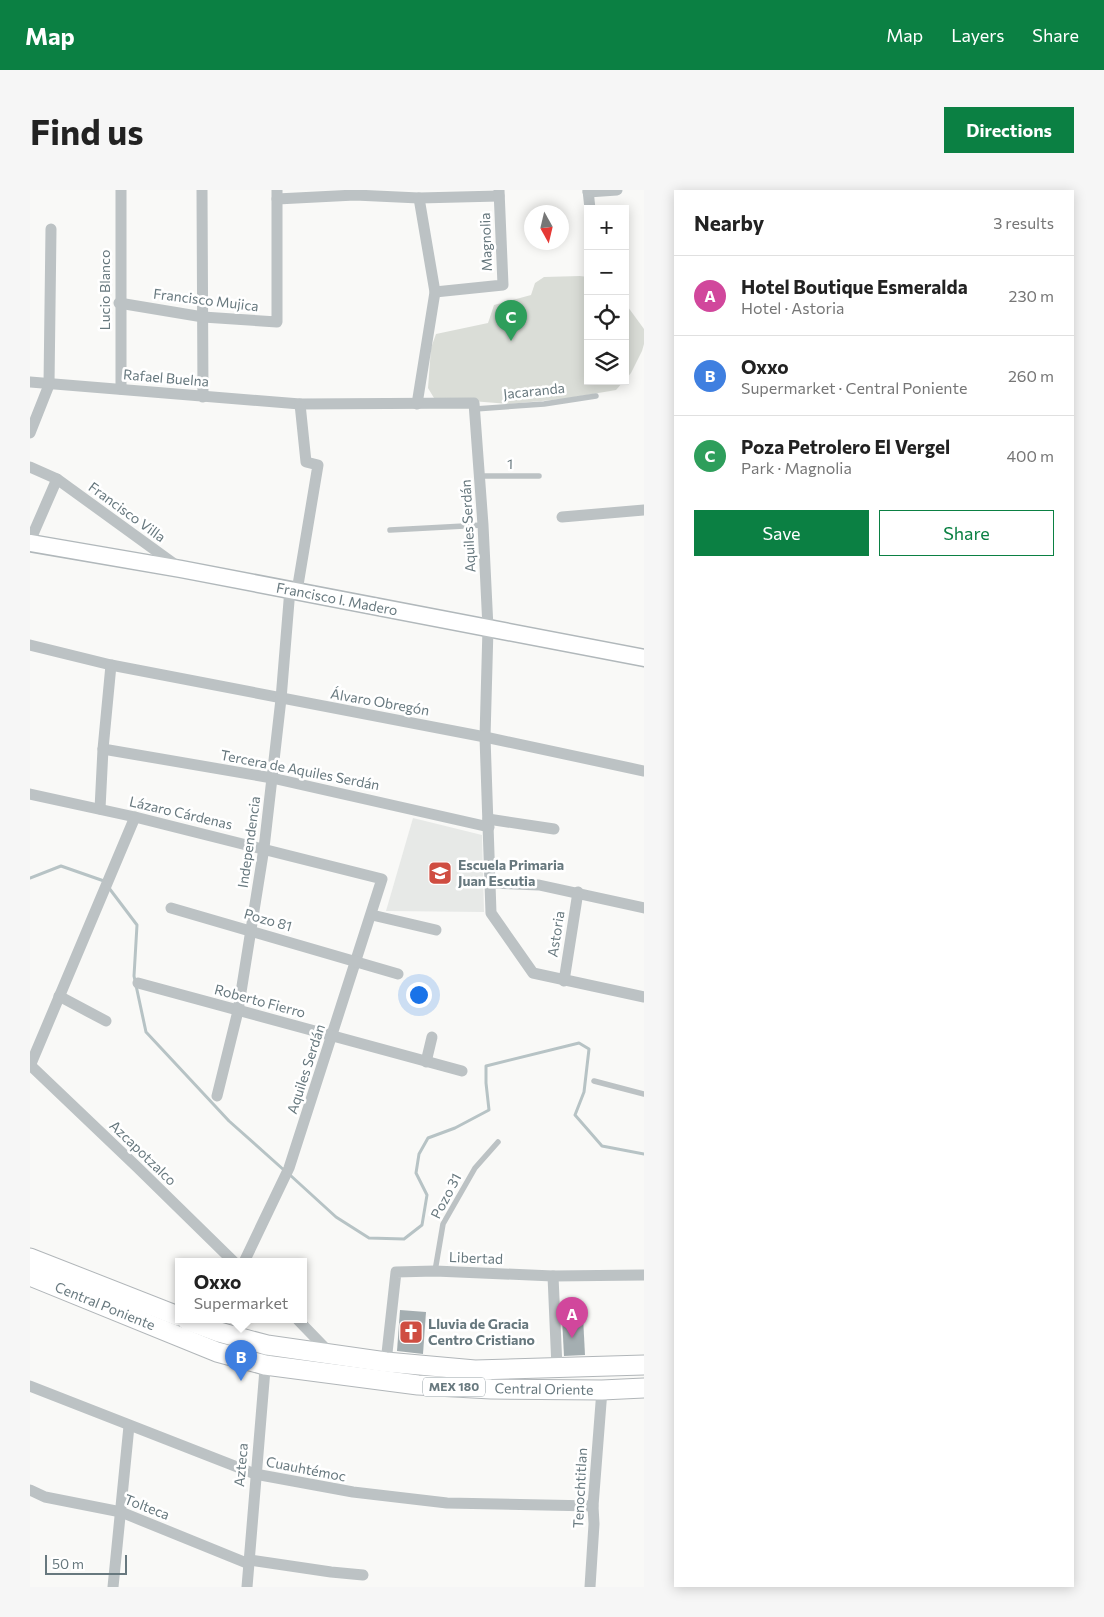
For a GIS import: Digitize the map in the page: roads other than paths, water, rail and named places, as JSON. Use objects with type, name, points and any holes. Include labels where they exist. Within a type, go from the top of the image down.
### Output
[{"type":"main road","name":"Central Poniente","points":[[30,1258],[175,1315]]},
{"type":"main road","name":"Central Poniente","points":[[30,1276],[217,1352],[265,1365]]},
{"type":"main road","name":"MEX 180","points":[[195,1323],[219,1332],[267,1345]]},
{"type":"main road","name":"Central Oriente","points":[[267,1345],[386,1362],[475,1370],[644,1365]]},
{"type":"main road","name":"Central Oriente","points":[[265,1365],[418,1385],[491,1389],[602,1390],[644,1388]]},
{"type":"street","name":"Lucio Blanco","points":[[121,190],[121,389]]},
{"type":"street","points":[[202,190],[203,397]]},
{"type":"street","points":[[590,205],[588,191],[617,190]]},
{"type":"street","points":[[277,194],[419,198],[499,193]]},
{"type":"street","name":"Magnolia","points":[[435,292],[502,285],[499,193]]},
{"type":"street","name":"Francisco Mujica","points":[[120,303],[203,317],[277,322],[277,194]]},
{"type":"street","points":[[419,198],[435,292],[417,404],[474,403],[475,409]]},
{"type":"street","points":[[30,433],[49,385],[51,229]]},
{"type":"street","name":"Rafael Buelna","points":[[30,382],[300,404],[417,404]]},
{"type":"street","name":"Independencia","points":[[217,1096],[238,1011],[251,930],[264,848],[294,590],[318,465],[306,462],[300,404]]},
{"type":"street","name":"Aquiles Serdán","points":[[475,409],[488,628],[485,736],[491,912],[533,973],[564,981]]},
{"type":"street","name":"Francisco Villa","points":[[30,467],[57,480],[181,569]]},
{"type":"street","points":[[30,542],[57,480]]},
{"type":"street","points":[[562,517],[644,510]]},
{"type":"street","name":"Francisco I. Madero","points":[[30,542],[294,590],[644,658]]},
{"type":"street","name":"Álvaro Obregón","points":[[30,645],[111,665],[281,699],[485,736],[644,771]]},
{"type":"street","points":[[100,809],[103,749],[111,665]]},
{"type":"street","name":"Tercera de Aquiles Serdán","points":[[103,749],[272,778],[489,823],[554,829]]},
{"type":"street","name":"Lázaro Cárdenas","points":[[30,794],[135,816],[382,879]]},
{"type":"street","name":"Azcapotzalco","points":[[135,816],[30,1066],[230,1258]]},
{"type":"street","name":"Aquiles Serdán","points":[[246,1258],[290,1168],[382,879]]},
{"type":"street","points":[[490,883],[539,885],[578,892],[644,908]]},
{"type":"street","name":"Astoria","points":[[564,981],[578,892]]},
{"type":"street","name":"Pozo 81","points":[[171,908],[398,974]]},
{"type":"street","points":[[372,915],[436,930]]},
{"type":"street","points":[[564,981],[644,997]]},
{"type":"street","name":"Roberto Fierro","points":[[138,983],[462,1071]]},
{"type":"street","points":[[59,996],[106,1021]]},
{"type":"street","points":[[426,1062],[432,1037]]},
{"type":"street","name":"Libertad","points":[[386,1362],[396,1272],[435,1271],[553,1276],[644,1275]]},
{"type":"street","points":[[553,1276],[557,1368]]},
{"type":"street","points":[[301,1323],[331,1354]]},
{"type":"street","name":"Azteca","points":[[247,1587],[267,1345]]},
{"type":"street","name":"Cuauhtémoc","points":[[30,1386],[255,1474],[353,1492],[448,1503],[593,1506]]},
{"type":"street","name":"Tenochtitlan","points":[[590,1587],[594,1524],[593,1506],[602,1390]]},
{"type":"street","points":[[113,1587],[130,1426]]},
{"type":"street","name":"Tolteca","points":[[30,1490],[45,1497],[121,1512],[249,1562],[363,1575]]},
{"type":"lane","name":"Jacaranda","points":[[475,409],[544,404],[596,396]]},
{"type":"lane","name":"1","points":[[480,476],[539,476]]},
{"type":"lane","points":[[390,530],[483,525]]},
{"type":"lane","points":[[594,1081],[644,1094]]},
{"type":"lane","name":"Pozo 31","points":[[435,1271],[443,1224],[475,1168],[498,1142]]},
{"type":"waterway","points":[[30,878],[61,866],[104,881]]},
{"type":"waterway","points":[[109,888],[137,925],[134,976],[146,1032],[229,1121],[285,1171]]},
{"type":"waterway","points":[[290,1175],[336,1217],[369,1238],[404,1239],[422,1225],[427,1195],[416,1173],[419,1154],[428,1138],[455,1128],[489,1110],[486,1066],[579,1043],[589,1049],[584,1092],[575,1115],[602,1146],[644,1154]]},
{"type":"place","name":"Poza Petrolero El Vergel","points":[[511,341]]},
{"type":"place","name":"Escuela Primaria Juan Escutia","points":[[440,873]]},
{"type":"place","name":"Lluvia de Gracia Centro Cristiano","points":[[411,1332]]},
{"type":"place","name":"Hotel Boutique Esmeralda","points":[[572,1338]]},
{"type":"place","name":"Oxxo","points":[[241,1381]]}]
